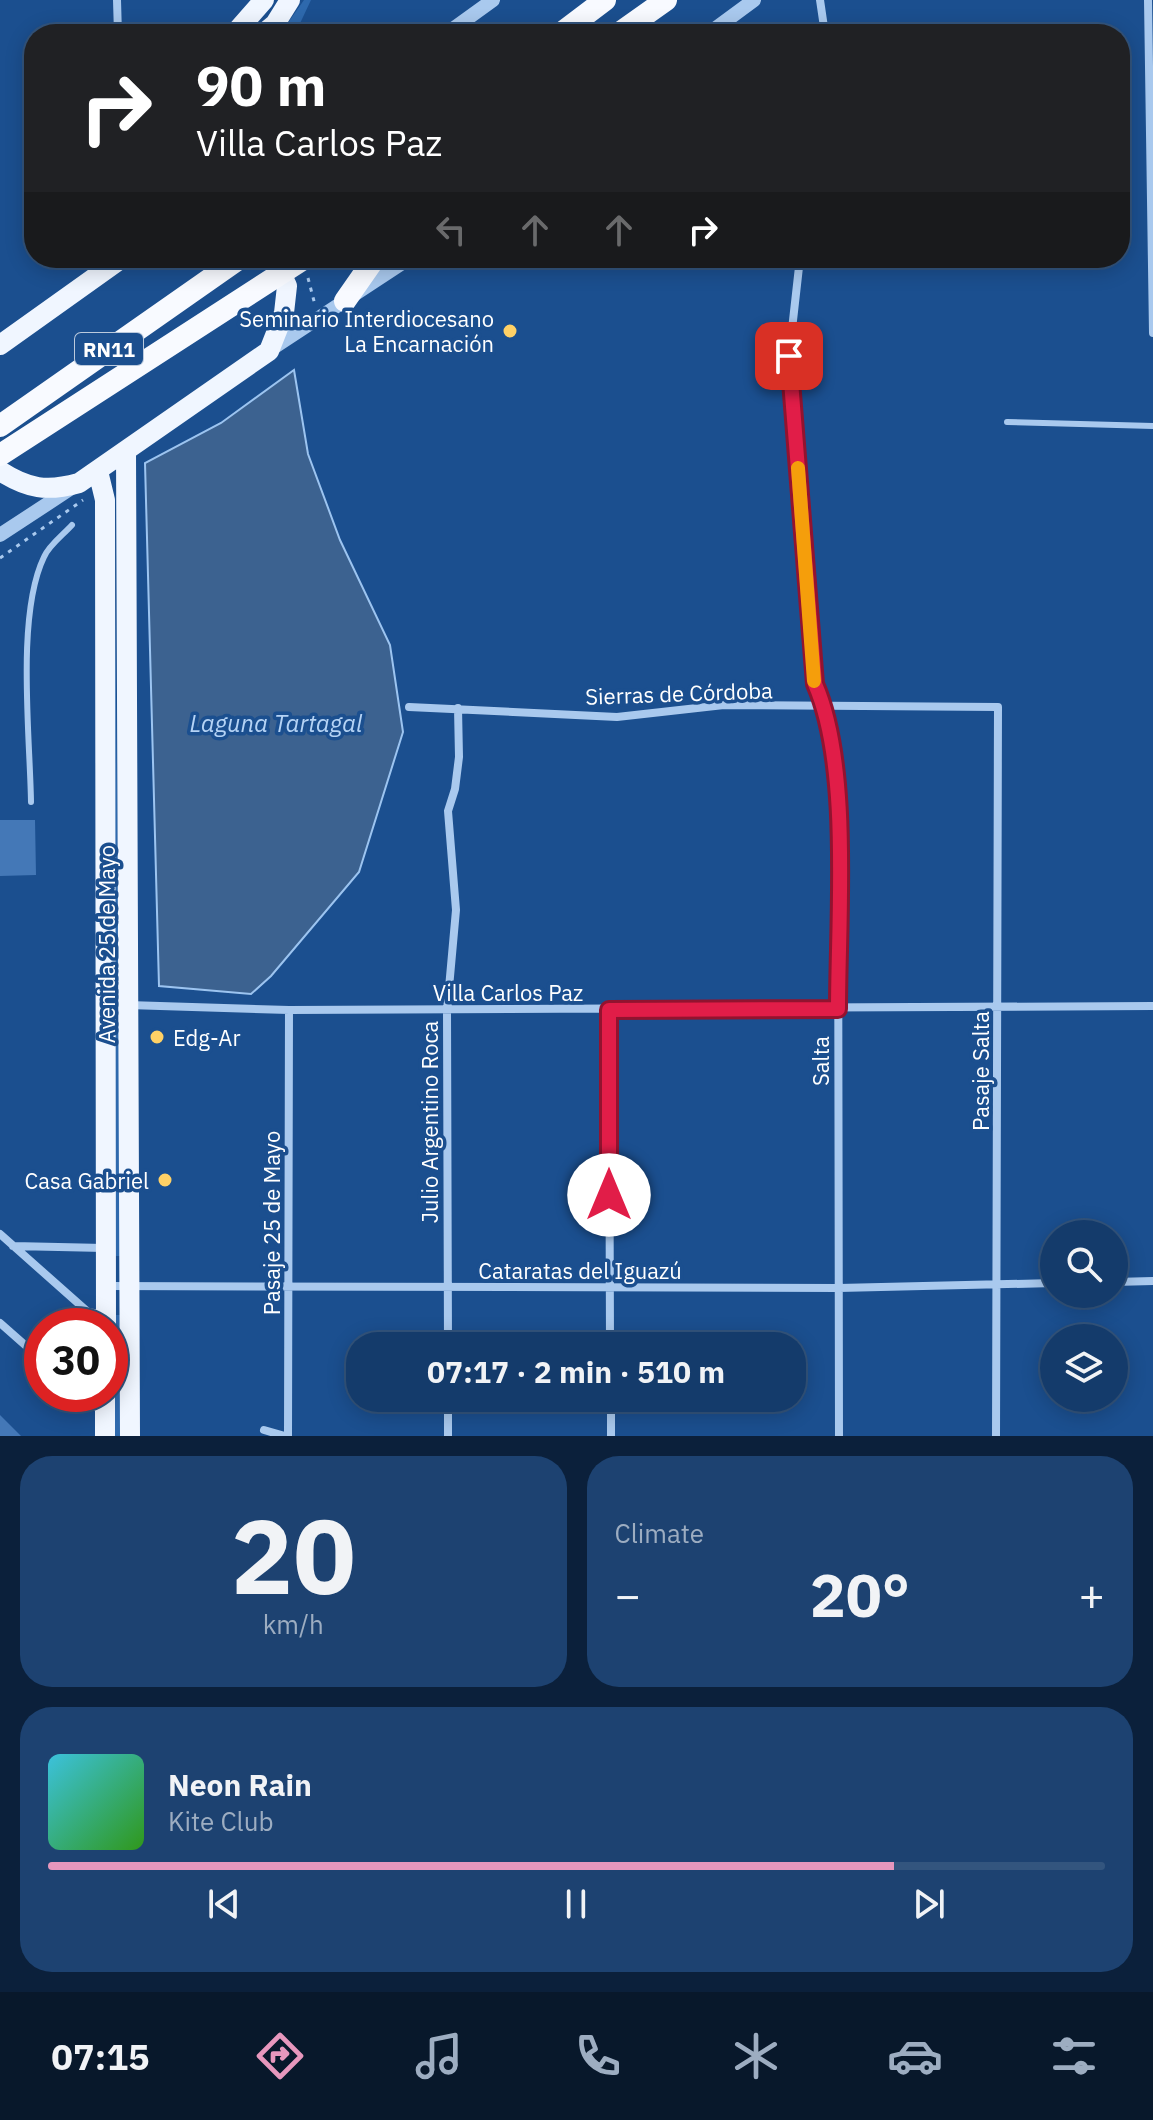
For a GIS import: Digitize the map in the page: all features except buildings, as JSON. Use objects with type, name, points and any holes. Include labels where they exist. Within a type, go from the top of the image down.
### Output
[{"type":"highway","points":[[573,24],[605,0]]},
{"type":"highway","points":[[632,24],[666,0]]},
{"type":"highway","name":"RN11","points":[[0,426],[226,268]]},
{"type":"highway","name":"RN11","points":[[0,455],[274,268]]},
{"type":"highway","points":[[345,301],[368,268]]},
{"type":"main road","points":[[243,24],[264,0]]},
{"type":"main road","points":[[275,24],[290,0]]},
{"type":"main road","points":[[0,345],[105,268]]},
{"type":"main road","points":[[0,471],[21,484],[42,490],[86,488],[98,471],[269,351],[284,313],[287,286],[279,268]]},
{"type":"main road","name":"Avenida 25 de Mayo","points":[[126,451],[131,1005],[130,1436]]},
{"type":"main road","name":"Avenida 25 de Mayo","points":[[98,471],[105,500],[106,1308]]},
{"type":"main road","points":[[105,1412],[105,1436]]},
{"type":"street","points":[[117,0],[118,24]]},
{"type":"street","points":[[460,24],[493,0]]},
{"type":"street","points":[[722,24],[754,0]]},
{"type":"street","points":[[820,0],[824,24]]},
{"type":"street","points":[[1148,0],[1153,333]]},
{"type":"street","points":[[269,351],[395,268]]},
{"type":"street","name":"Salta","points":[[799,268],[789,356],[815,684],[832,736],[838,827],[839,1436]]},
{"type":"street","points":[[0,535],[86,488]]},
{"type":"street","name":"Sierras de Córdoba","points":[[409,707],[617,717],[724,705],[998,707]]},
{"type":"street","name":"Pasaje Salta","points":[[996,1436],[998,707]]},
{"type":"street","name":"Julio Argentino Roca","points":[[448,1332],[447,1010],[456,910],[448,811],[455,789],[459,757],[458,708]]},
{"type":"street","name":"Villa Carlos Paz","points":[[104,1005],[289,1010],[1153,1006]]},
{"type":"street","name":"Pasaje 25 de Mayo","points":[[286,1436],[289,1010]]},
{"type":"street","points":[[609,1010],[610,1332]]},
{"type":"street","points":[[0,1234],[83,1308]]},
{"type":"street","points":[[13,1246],[104,1248]]},
{"type":"street","points":[[1128,1282],[1153,1281]]},
{"type":"street","name":"Cataratas del Iguazú","points":[[105,1286],[839,1288],[1040,1283]]},
{"type":"street","points":[[0,1323],[24,1344]]},
{"type":"street","points":[[448,1412],[448,1436]]},
{"type":"street","points":[[611,1412],[611,1436]]},
{"type":"street","points":[[264,1430],[286,1436]]},
{"type":"lane","points":[[1007,422],[1153,426]]},
{"type":"lane","points":[[31,802],[28,630],[33,585],[45,554],[72,525]]},
{"type":"path","points":[[307,268],[318,317]]},
{"type":"path","points":[[0,558],[86,488]]},
{"type":"shaded area","points":[[304,0],[311,0],[300,24],[287,24]]},
{"type":"shaded area","points":[[114,498],[119,981],[116,982],[113,981]]},
{"type":"shaded area","points":[[114,1031],[123,1031],[121,1256],[112,1256]]},
{"type":"shaded area","points":[[113,1412],[122,1412],[122,1436],[113,1436]]},
{"type":"water","name":"Laguna Tartagal","points":[[294,370],[308,454],[340,540],[390,645],[403,732],[359,872],[271,976],[251,994],[159,986],[145,463],[221,423]]},
{"type":"slow traffic","points":[[798,468],[814,681]]},
{"type":"place","name":"Seminario Interdiocesano La Encarnación","points":[[510,331]]},
{"type":"place","name":"Edg-Ar","points":[[157,1037]]},
{"type":"place","name":"Casa Gabriel","points":[[165,1180]]},
{"type":"route","points":[[609,1195],[609,1010],[838,1009],[838,827],[832,736],[815,684],[789,356]]}]
